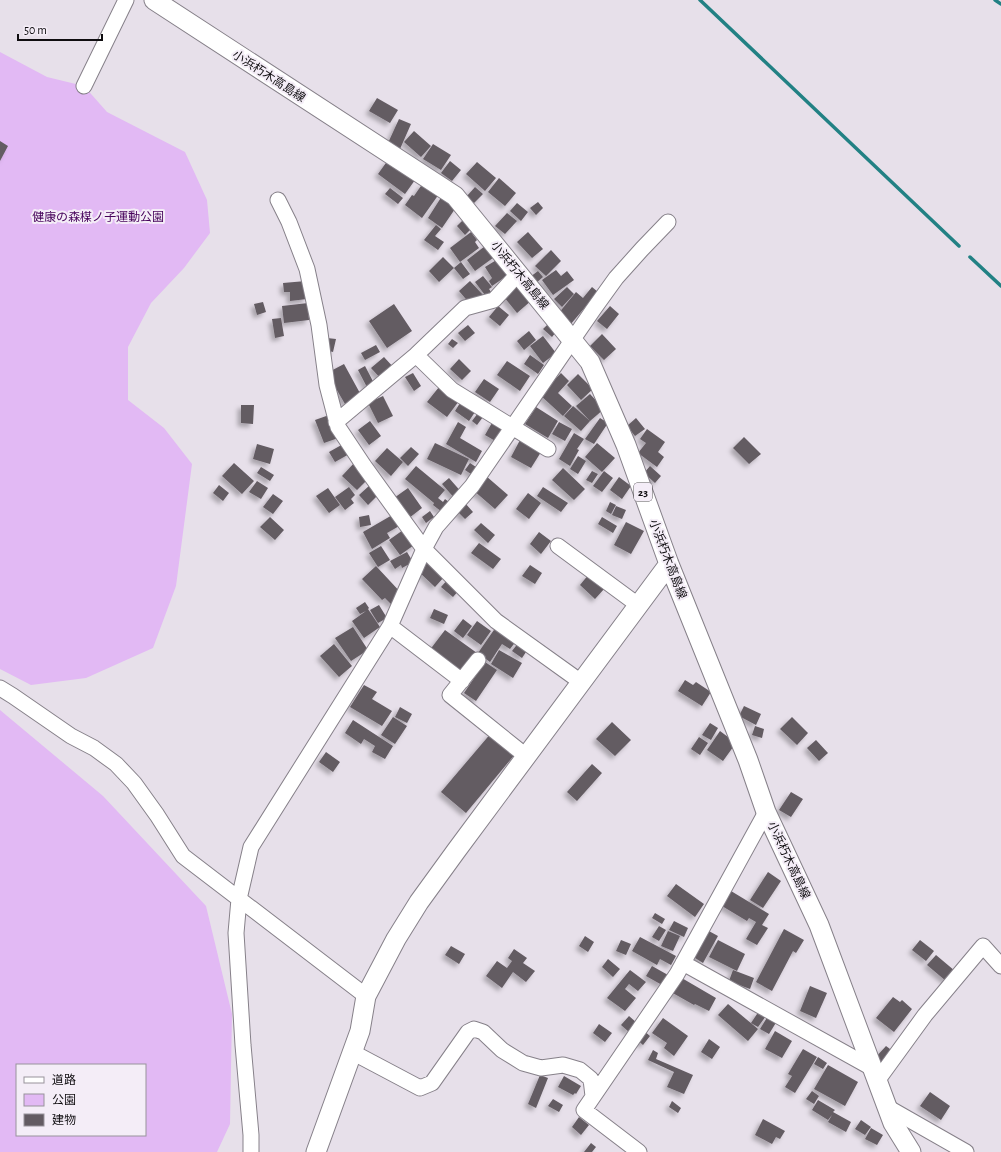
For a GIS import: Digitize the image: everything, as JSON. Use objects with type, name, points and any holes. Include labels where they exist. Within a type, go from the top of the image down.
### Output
[{"type":"main road","name":"小浜朽木高島線","points":[[154,0],[455,196],[590,362],[623,438],[669,564],[748,760],[766,812],[819,925],[893,1123],[912,1152]]},
{"type":"main road","points":[[316,1152],[360,1031],[366,996],[396,938],[420,902],[526,756],[669,564]]},
{"type":"street","points":[[84,86],[126,0]]},
{"type":"street","points":[[278,200],[289,222],[307,269],[319,325],[327,386],[338,427],[364,466],[424,549],[496,621],[581,682]]},
{"type":"street","points":[[251,1152],[251,1136],[242,1045],[236,933],[239,899],[252,847],[390,626],[424,549],[436,527],[472,486],[616,278],[668,222]]},
{"type":"street","points":[[336,422],[416,355],[465,308],[494,300],[518,274]]},
{"type":"street","points":[[416,355],[452,390],[548,449]]},
{"type":"street","points":[[558,546],[638,605]]},
{"type":"street","points":[[390,626],[462,681]]},
{"type":"street","points":[[478,660],[450,695],[526,756]]},
{"type":"street","points":[[0,688],[71,736],[94,748],[116,764],[134,783],[157,815],[183,856],[366,996]]},
{"type":"street","points":[[639,1152],[584,1110],[677,974],[766,812]]},
{"type":"street","points":[[683,963],[874,1074],[983,946],[1001,966]]},
{"type":"street","points":[[352,1052],[420,1088],[432,1083],[468,1032],[474,1029],[483,1032],[502,1050],[523,1063],[541,1068],[564,1064],[580,1070],[591,1079],[593,1096]]},
{"type":"street","points":[[887,1107],[966,1152]]},
{"type":"green space","name":"健康の森楳ノ子運動公園","points":[[0,52],[47,77],[84,86],[107,112],[185,152],[207,200],[210,233],[184,268],[151,303],[128,347],[128,400],[164,428],[192,464],[176,586],[153,648],[86,678],[31,685],[0,669]]},
{"type":"green space","points":[[0,710],[103,796],[206,906],[232,1014],[230,1124],[217,1152],[0,1152]]},
{"type":"building","points":[[377,98],[398,110],[390,123],[369,111]]},
{"type":"building","points":[[399,119],[411,124],[400,149],[388,143]]},
{"type":"building","points":[[414,131],[431,146],[421,157],[404,142]]},
{"type":"building","points":[[0,141],[8,146],[0,161]]},
{"type":"building","points":[[433,144],[451,155],[441,170],[423,159]]},
{"type":"building","points":[[388,160],[415,180],[405,194],[378,174]]},
{"type":"building","points":[[450,161],[461,170],[452,181],[441,173]]},
{"type":"building","points":[[477,162],[496,178],[485,191],[466,174]]},
{"type":"building","points":[[499,178],[516,193],[505,206],[488,192]]},
{"type":"building","points":[[423,183],[439,194],[422,218],[405,205],[412,195],[414,196]]},
{"type":"building","points":[[475,187],[483,194],[474,203],[467,196]]},
{"type":"building","points":[[390,188],[403,198],[398,204],[385,194]]},
{"type":"building","points":[[442,196],[457,206],[442,228],[428,218]]},
{"type":"building","points":[[538,202],[543,208],[536,215],[530,208]]},
{"type":"building","points":[[517,203],[528,212],[521,221],[510,211]]},
{"type":"building","points":[[507,213],[517,221],[505,234],[495,226]]},
{"type":"building","points":[[465,218],[473,227],[465,235],[457,226]]},
{"type":"building","points":[[436,225],[441,229],[435,236],[444,242],[438,250],[424,240]]},
{"type":"building","points":[[471,232],[477,240],[475,242],[479,248],[460,262],[450,248]]},
{"type":"building","points":[[528,232],[543,249],[532,258],[517,242]]},
{"type":"building","points":[[489,243],[497,255],[475,271],[467,260]]},
{"type":"building","points":[[551,250],[561,261],[546,276],[535,266]]},
{"type":"building","points":[[443,257],[454,268],[439,282],[429,271]]},
{"type":"building","points":[[498,259],[508,275],[492,286],[489,281],[492,278],[485,267]]},
{"type":"building","points":[[461,262],[470,274],[463,279],[454,268]]},
{"type":"building","points":[[556,270],[561,276],[567,271],[574,280],[553,295],[542,280]]},
{"type":"building","points":[[538,271],[543,277],[535,284],[530,277]]},
{"type":"building","points":[[483,276],[492,287],[489,289],[493,295],[488,299],[475,282]]},
{"type":"building","points":[[306,281],[307,299],[290,301],[290,292],[284,292],[283,283]]},
{"type":"building","points":[[470,281],[483,295],[471,305],[459,291]]},
{"type":"building","points":[[518,284],[532,300],[517,313],[504,297]]},
{"type":"building","points":[[567,287],[574,294],[562,307],[554,299]]},
{"type":"building","points":[[592,287],[598,292],[570,325],[558,314],[576,292],[583,298]]},
{"type":"building","points":[[263,302],[266,312],[257,315],[254,304]]},
{"type":"building","points":[[308,303],[309,320],[284,323],[282,306]]},
{"type":"building","points":[[394,304],[412,331],[387,348],[369,321]]},
{"type":"building","points":[[498,306],[509,315],[500,326],[489,317]]},
{"type":"building","points":[[610,306],[619,314],[607,329],[597,321]]},
{"type":"building","points":[[281,318],[284,336],[275,338],[272,319]]},
{"type":"building","points":[[548,324],[556,332],[552,337],[543,329]]},
{"type":"building","points":[[468,325],[475,333],[465,341],[458,333]]},
{"type":"building","points":[[529,331],[536,340],[524,350],[517,341]]},
{"type":"building","points":[[602,334],[616,349],[604,360],[590,346]]},
{"type":"building","points":[[543,336],[556,353],[543,363],[530,346]]},
{"type":"building","points":[[327,338],[336,339],[333,352],[325,350]]},
{"type":"building","points":[[452,339],[458,343],[453,348],[448,344]]},
{"type":"building","points":[[376,345],[380,352],[365,360],[361,353]]},
{"type":"building","points":[[530,355],[544,365],[538,374],[524,364]]},
{"type":"building","points":[[384,357],[395,369],[382,380],[371,368]]},
{"type":"building","points":[[459,359],[471,371],[462,380],[450,369]]},
{"type":"building","points":[[507,361],[530,376],[520,391],[497,375]]},
{"type":"building","points":[[344,364],[361,395],[345,404],[327,373]]},
{"type":"building","points":[[365,366],[376,387],[369,391],[358,370]]},
{"type":"building","points":[[413,373],[421,386],[414,391],[405,377]]},
{"type":"building","points":[[561,373],[569,381],[558,393],[572,406],[563,416],[540,395]]},
{"type":"building","points":[[578,374],[593,389],[581,400],[567,385]]},
{"type":"building","points":[[484,379],[499,389],[490,402],[475,392]]},
{"type":"building","points":[[439,387],[459,401],[447,417],[427,402]]},
{"type":"building","points":[[590,394],[604,409],[590,421],[576,406]]},
{"type":"building","points":[[383,396],[393,416],[378,423],[368,403]]},
{"type":"building","points":[[460,403],[475,412],[469,421],[455,411]]},
{"type":"building","points":[[241,405],[254,405],[253,424],[241,423]]},
{"type":"building","points":[[573,406],[590,421],[581,431],[564,416]]},
{"type":"building","points":[[536,407],[558,421],[548,438],[525,424]]},
{"type":"building","points":[[478,413],[483,417],[477,425],[472,421]]},
{"type":"building","points":[[332,414],[341,437],[324,443],[315,420]]},
{"type":"building","points":[[600,418],[608,423],[594,444],[585,439]]},
{"type":"building","points":[[636,418],[645,429],[635,436],[627,426]]},
{"type":"building","points":[[370,421],[381,436],[369,445],[358,430]]},
{"type":"building","points":[[493,421],[505,429],[497,442],[485,435]]},
{"type":"building","points":[[458,422],[466,427],[460,438],[482,451],[476,462],[446,444]]},
{"type":"building","points":[[559,422],[572,429],[565,441],[552,434]]},
{"type":"building","points":[[647,429],[665,442],[658,452],[664,457],[657,467],[638,453],[646,443],[640,439]]},
{"type":"building","points":[[574,433],[584,439],[577,449],[579,450],[570,466],[559,459]]},
{"type":"building","points":[[744,437],[761,454],[749,464],[733,448]]},
{"type":"building","points":[[520,440],[541,452],[531,468],[511,457]]},
{"type":"building","points":[[345,443],[351,453],[335,462],[329,452]]},
{"type":"building","points":[[435,443],[469,459],[461,475],[427,459]]},
{"type":"building","points":[[597,443],[615,458],[602,472],[585,457]]},
{"type":"building","points":[[257,444],[274,449],[270,464],[253,459]]},
{"type":"building","points":[[411,447],[419,454],[408,466],[400,458]]},
{"type":"building","points":[[387,448],[403,462],[391,476],[375,461]]},
{"type":"building","points":[[578,456],[586,461],[578,474],[570,469]]},
{"type":"building","points":[[355,462],[370,477],[357,490],[342,476]]},
{"type":"building","points":[[234,463],[254,481],[242,494],[222,476]]},
{"type":"building","points":[[470,463],[479,469],[474,476],[465,470]]},
{"type":"building","points":[[416,466],[445,490],[438,498],[443,502],[445,499],[449,502],[442,512],[433,505],[434,503],[405,479]]},
{"type":"building","points":[[650,466],[661,476],[655,483],[644,473]]},
{"type":"building","points":[[261,467],[274,475],[270,481],[257,473]]},
{"type":"building","points":[[563,468],[585,489],[574,500],[552,480]]},
{"type":"building","points":[[592,471],[598,474],[592,483],[586,480]]},
{"type":"building","points":[[604,471],[613,478],[602,492],[593,486]]},
{"type":"building","points":[[486,476],[508,495],[495,509],[473,490]]},
{"type":"building","points":[[619,477],[631,486],[622,499],[610,490]]},
{"type":"building","points":[[449,478],[463,494],[456,500],[442,484]]},
{"type":"building","points":[[257,481],[268,488],[261,499],[249,492]]},
{"type":"building","points":[[219,485],[229,493],[223,501],[213,493]]},
{"type":"building","points":[[370,485],[379,494],[368,505],[359,495]]},
{"type":"building","points":[[349,487],[355,495],[351,499],[354,503],[345,510],[335,497]]},
{"type":"building","points":[[543,487],[568,503],[561,512],[537,496]]},
{"type":"building","points":[[328,488],[340,505],[329,513],[316,496]]},
{"type":"building","points":[[408,488],[422,508],[409,518],[394,498]]},
{"type":"building","points":[[528,493],[541,503],[529,519],[516,509]]},
{"type":"building","points":[[273,494],[283,501],[273,514],[263,507]]},
{"type":"building","points":[[610,502],[616,505],[611,514],[606,511]]},
{"type":"building","points":[[465,503],[473,512],[465,519],[457,511]]},
{"type":"building","points":[[616,506],[626,510],[622,519],[612,515]]},
{"type":"building","points":[[430,511],[434,517],[426,523],[422,517]]},
{"type":"building","points":[[394,514],[401,525],[387,533],[390,538],[372,549],[363,532]]},
{"type":"building","points":[[369,515],[371,525],[360,527],[359,517]]},
{"type":"building","points":[[270,517],[284,530],[275,540],[260,527]]},
{"type":"building","points":[[602,517],[617,526],[613,533],[598,524]]},
{"type":"building","points":[[626,522],[644,531],[631,554],[614,545]]},
{"type":"building","points":[[481,523],[495,535],[488,543],[474,530]]},
{"type":"building","points":[[406,528],[417,543],[400,555],[389,540]]},
{"type":"building","points":[[539,532],[551,541],[541,554],[530,544]]},
{"type":"building","points":[[479,543],[501,559],[493,569],[471,553]]},
{"type":"building","points":[[381,546],[390,560],[378,567],[369,553]]},
{"type":"building","points":[[407,552],[413,562],[402,568],[401,565],[395,569],[390,561]]},
{"type":"building","points":[[429,561],[445,576],[435,587],[419,572]]},
{"type":"building","points":[[530,565],[542,573],[535,584],[522,576]]},
{"type":"building","points":[[376,566],[403,595],[392,605],[385,598],[382,600],[362,579]]},
{"type":"building","points":[[589,574],[605,588],[595,599],[580,585]]},
{"type":"building","points":[[448,579],[460,589],[453,597],[441,587]]},
{"type":"building","points":[[365,602],[380,627],[364,638],[352,621],[366,611],[360,614],[356,608]]},
{"type":"building","points":[[379,605],[387,618],[378,623],[370,610]]},
{"type":"building","points":[[434,609],[448,615],[444,624],[430,618]]},
{"type":"building","points":[[463,619],[472,626],[463,638],[454,631]]},
{"type":"building","points":[[477,621],[491,631],[481,645],[467,635]]},
{"type":"building","points":[[353,627],[368,650],[351,661],[335,638]]},
{"type":"building","points":[[496,627],[517,640],[510,649],[502,644],[490,662],[478,653]]},
{"type":"building","points":[[445,630],[477,653],[461,674],[429,651]]},
{"type":"building","points":[[519,642],[528,649],[522,658],[512,651]]},
{"type":"building","points":[[334,644],[352,666],[339,677],[320,656]]},
{"type":"building","points":[[499,650],[522,663],[513,678],[491,664]]},
{"type":"building","points":[[485,662],[497,670],[476,701],[464,693]]},
{"type":"building","points":[[685,680],[693,685],[696,682],[711,692],[702,706],[678,691]]},
{"type":"building","points":[[364,685],[377,692],[372,699],[392,711],[382,726],[350,707]]},
{"type":"building","points":[[744,706],[761,714],[756,725],[739,716]]},
{"type":"building","points":[[400,707],[412,714],[407,723],[395,717]]},
{"type":"building","points":[[393,717],[407,726],[395,744],[381,735]]},
{"type":"building","points":[[792,717],[808,733],[797,745],[780,729]]},
{"type":"building","points":[[353,720],[393,746],[385,759],[372,752],[375,746],[364,739],[361,744],[345,733]]},
{"type":"building","points":[[612,722],[631,740],[615,756],[596,739]]},
{"type":"building","points":[[710,723],[718,728],[711,740],[702,735]]},
{"type":"building","points":[[755,726],[764,729],[762,738],[752,735]]},
{"type":"building","points":[[720,731],[736,743],[723,761],[707,750]]},
{"type":"building","points":[[492,732],[516,753],[466,813],[441,792]]},
{"type":"building","points":[[699,737],[708,743],[700,755],[691,749]]},
{"type":"building","points":[[816,740],[828,753],[819,761],[807,748]]},
{"type":"building","points":[[326,752],[340,762],[333,772],[319,762]]},
{"type":"building","points":[[592,764],[602,773],[577,801],[567,792]]},
{"type":"building","points":[[791,792],[803,799],[791,817],[779,810]]},
{"type":"building","points":[[768,872],[781,881],[763,908],[750,900]]},
{"type":"building","points":[[676,884],[704,904],[695,917],[667,896]]},
{"type":"building","points":[[731,891],[769,914],[762,925],[768,928],[757,945],[746,939],[756,922],[749,918],[747,921],[722,906]]},
{"type":"building","points":[[655,913],[665,919],[662,924],[652,918]]},
{"type":"building","points":[[674,921],[688,928],[684,937],[669,930]]},
{"type":"building","points":[[659,926],[666,930],[659,941],[652,937]]},
{"type":"building","points":[[784,929],[804,940],[796,953],[793,951],[772,991],[756,982]]},
{"type":"building","points":[[707,930],[718,936],[703,963],[692,956]]},
{"type":"building","points":[[668,931],[680,936],[673,951],[661,946]]},
{"type":"building","points":[[585,936],[594,942],[588,952],[579,946]]},
{"type":"building","points":[[640,937],[676,956],[671,965],[660,959],[657,965],[632,951]]},
{"type":"building","points":[[621,940],[631,944],[626,955],[616,951]]},
{"type":"building","points":[[718,940],[745,954],[737,971],[709,957]]},
{"type":"building","points":[[920,940],[934,951],[926,961],[912,950]]},
{"type":"building","points":[[451,946],[465,954],[459,964],[445,955]]},
{"type":"building","points":[[514,949],[527,958],[523,963],[535,971],[526,982],[513,972],[502,988],[486,976],[497,961],[507,968],[512,961],[508,958]]},
{"type":"building","points":[[936,955],[955,971],[946,981],[927,965]]},
{"type":"building","points":[[608,959],[620,969],[613,977],[602,967]]},
{"type":"building","points":[[652,966],[668,975],[662,985],[646,976]]},
{"type":"building","points":[[630,970],[646,982],[638,991],[629,984],[625,989],[636,998],[625,1011],[607,998]]},
{"type":"building","points":[[733,970],[754,978],[750,989],[729,981]]},
{"type":"building","points":[[680,977],[716,998],[709,1011],[695,1004],[694,1005],[671,992]]},
{"type":"building","points":[[810,986],[827,993],[816,1018],[800,1011]]},
{"type":"building","points":[[893,997],[900,1002],[902,1000],[912,1009],[894,1032],[876,1018]]},
{"type":"building","points":[[728,1004],[758,1029],[748,1041],[718,1015]]},
{"type":"building","points":[[759,1011],[766,1016],[758,1027],[751,1023]]},
{"type":"building","points":[[629,1016],[637,1023],[629,1032],[621,1025]]},
{"type":"building","points":[[768,1016],[777,1021],[769,1034],[760,1029]]},
{"type":"building","points":[[663,1018],[688,1036],[674,1056],[664,1048],[667,1043],[652,1033]]},
{"type":"building","points":[[599,1024],[612,1033],[605,1042],[593,1033]]},
{"type":"building","points":[[643,1030],[650,1036],[643,1045],[635,1038]]},
{"type":"building","points":[[775,1031],[792,1041],[782,1058],[765,1049]]},
{"type":"building","points":[[709,1039],[720,1047],[712,1059],[701,1052]]},
{"type":"building","points":[[886,1046],[894,1052],[883,1065],[875,1058]]},
{"type":"building","points":[[803,1049],[817,1057],[795,1093],[785,1087],[792,1076],[788,1074]]},
{"type":"building","points":[[653,1050],[658,1053],[656,1059],[693,1075],[684,1094],[667,1087],[674,1072],[648,1060]]},
{"type":"building","points":[[818,1057],[827,1063],[823,1069],[814,1064]]},
{"type":"building","points":[[828,1065],[858,1082],[845,1106],[814,1089]]},
{"type":"building","points":[[540,1075],[548,1078],[536,1108],[528,1104]]},
{"type":"building","points":[[564,1076],[581,1086],[576,1094],[575,1093],[573,1095],[558,1087]]},
{"type":"building","points":[[812,1091],[819,1096],[814,1104],[806,1099]]},
{"type":"building","points":[[930,1092],[950,1106],[941,1120],[920,1106]]},
{"type":"building","points":[[553,1099],[563,1105],[559,1112],[548,1106]]},
{"type":"building","points":[[818,1100],[835,1110],[833,1112],[851,1122],[846,1132],[828,1122],[832,1115],[828,1120],[812,1110]]},
{"type":"building","points":[[672,1101],[681,1108],[678,1113],[669,1107]]},
{"type":"building","points":[[579,1117],[589,1125],[581,1135],[572,1127]]},
{"type":"building","points":[[763,1119],[785,1131],[780,1139],[776,1137],[772,1144],[755,1135]]},
{"type":"building","points":[[861,1120],[871,1127],[865,1135],[855,1129]]},
{"type":"building","points":[[871,1128],[883,1135],[877,1145],[865,1139]]},
{"type":"building","points":[[591,1143],[596,1147],[592,1152],[584,1152]]},
{"type":"waterway","points":[[700,0],[959,246]]},
{"type":"waterway","points":[[995,0],[1001,4]]},
{"type":"waterway","points":[[970,257],[1001,286]]}]
